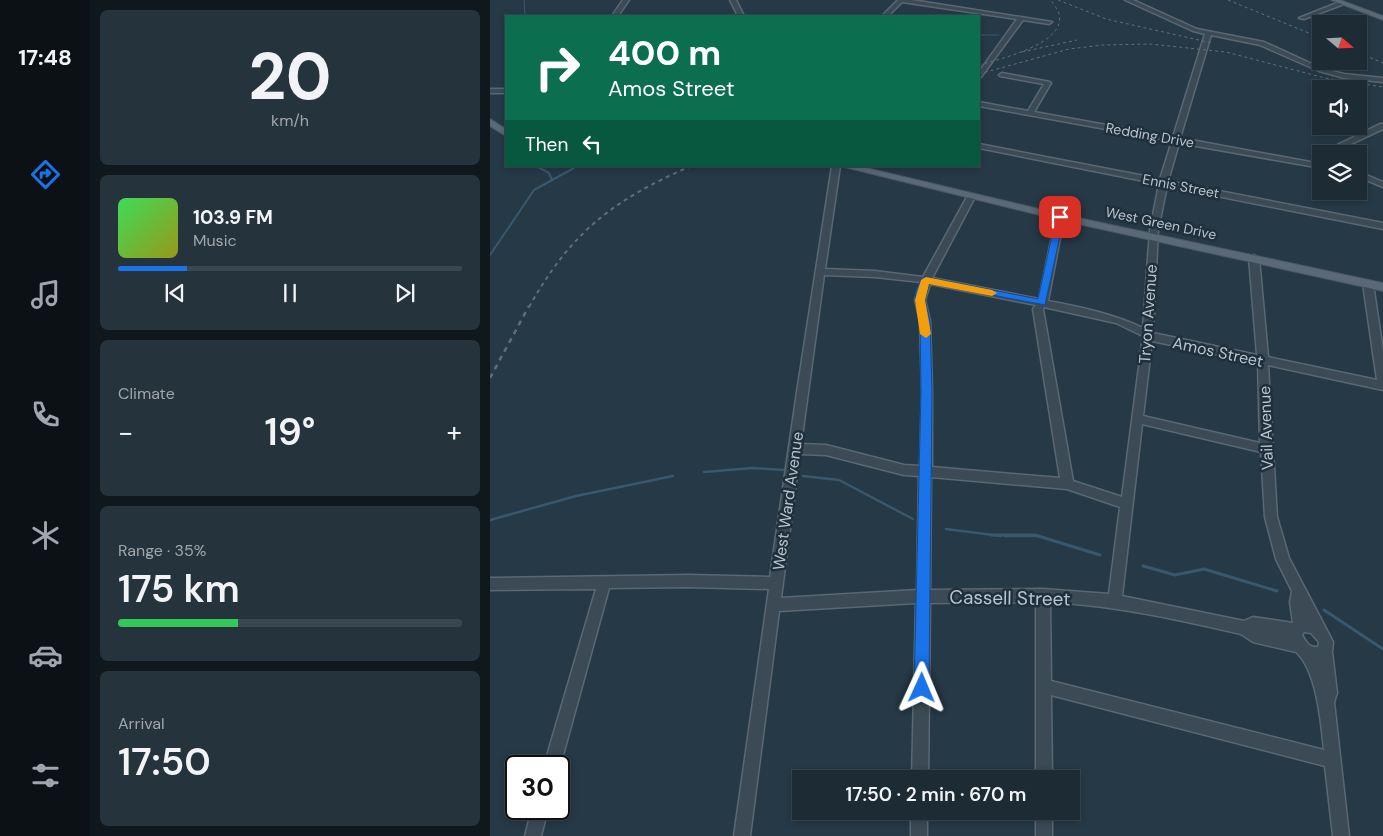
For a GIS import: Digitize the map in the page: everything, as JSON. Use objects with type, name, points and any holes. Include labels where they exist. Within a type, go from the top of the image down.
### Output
[{"type":"main road","points":[[1334,0],[1383,18]]},
{"type":"main road","points":[[490,122],[505,132]]},
{"type":"main road","name":"West Green Drive","points":[[849,167],[971,197],[1383,287]]},
{"type":"street","points":[[616,15],[626,0]]},
{"type":"street","points":[[733,0],[740,15]]},
{"type":"street","points":[[886,15],[901,0],[1049,22]]},
{"type":"street","points":[[1128,0],[1179,23],[1208,33],[1262,43],[1321,70],[1344,76],[1383,80]]},
{"type":"street","points":[[1302,18],[1342,3]]},
{"type":"street","points":[[981,68],[1021,18]]},
{"type":"street","name":"Tryon Avenue","points":[[1115,601],[1148,334],[1153,237],[1163,182],[1208,33]]},
{"type":"street","points":[[1002,75],[1048,83],[1030,114]]},
{"type":"street","points":[[490,91],[505,91]]},
{"type":"street","name":"Redding Drive","points":[[980,104],[1312,164]]},
{"type":"street","points":[[1342,145],[1383,126]]},
{"type":"street","name":"Ennis Street","points":[[980,146],[1383,226]]},
{"type":"street","points":[[1304,163],[1312,159]]},
{"type":"street","name":"West Ward Avenue","points":[[742,836],[773,604],[836,167]]},
{"type":"street","points":[[1367,178],[1383,185]]},
{"type":"street","points":[[920,770],[926,472],[926,337],[920,300],[926,280],[971,197]]},
{"type":"street","points":[[1060,217],[1042,303],[1038,309],[1067,484]]},
{"type":"street","name":"Vail Avenue","points":[[1254,258],[1263,361],[1272,517],[1282,559],[1318,629]]},
{"type":"street","name":"Amos Street","points":[[820,272],[874,274],[926,280],[1042,303],[1119,321],[1155,338],[1383,385]]},
{"type":"street","points":[[1368,284],[1383,385]]},
{"type":"street","points":[[1138,419],[1267,449]]},
{"type":"street","points":[[795,449],[826,450],[886,467],[1067,484],[1127,504]]},
{"type":"street","points":[[490,584],[604,584],[688,581],[776,583]]},
{"type":"street","points":[[555,755],[604,584]]},
{"type":"street","name":"Vail Avenue","points":[[1298,593],[1296,600],[1301,616],[1298,628]]},
{"type":"street","points":[[1043,596],[1044,770]]},
{"type":"street","name":"Cassell Street","points":[[773,604],[924,597],[1043,596],[1115,601],[1244,628],[1253,635],[1303,649]]},
{"type":"street","name":"Cassell Street","points":[[1244,628],[1253,624],[1298,628]]},
{"type":"street","points":[[1326,701],[1330,693],[1325,651],[1327,642],[1318,629],[1308,625],[1298,628],[1295,638],[1317,669],[1320,691],[1326,701],[1340,836]]},
{"type":"street","points":[[1303,649],[1317,655],[1325,651]]},
{"type":"street","points":[[1043,686],[1333,760]]},
{"type":"street","points":[[533,836],[537,820]]},
{"type":"street","points":[[919,820],[919,836]]},
{"type":"street","points":[[1044,820],[1044,836]]},
{"type":"waterway","points":[[524,0],[525,15]]},
{"type":"waterway","points":[[980,35],[999,35]]},
{"type":"waterway","points":[[538,167],[549,173],[552,180]]},
{"type":"waterway","points":[[490,255],[534,190],[574,168]]},
{"type":"waterway","points":[[704,472],[753,468],[783,470]]},
{"type":"waterway","points":[[490,520],[576,496],[673,476]]},
{"type":"waterway","points":[[803,476],[839,480],[913,519]]},
{"type":"waterway","points":[[946,529],[993,535]]},
{"type":"waterway","points":[[993,535],[1035,535],[1100,555]]},
{"type":"waterway","points":[[993,535],[1001,536]]},
{"type":"waterway","points":[[1005,536],[1038,536]]},
{"type":"waterway","points":[[1143,566],[1175,575],[1204,569],[1277,591]]},
{"type":"waterway","points":[[1324,610],[1383,649]]},
{"type":"railway","points":[[980,65],[1030,49],[1053,34],[1059,25],[1059,14],[1051,0]]},
{"type":"railway","points":[[1058,0],[1106,19],[1212,43]]},
{"type":"railway","points":[[1228,0],[1312,34]]},
{"type":"railway","points":[[1022,52],[1077,40]]},
{"type":"railway","points":[[980,74],[1069,49],[1103,45],[1150,44],[1226,52],[1325,78],[1383,87]]},
{"type":"railway","points":[[1368,57],[1383,63]]},
{"type":"railway","points":[[529,307],[561,258],[596,221],[639,192],[689,167]]},
{"type":"railway","points":[[490,378],[529,306]]},
{"type":"slow traffic","points":[[926,334],[920,300],[921,291],[926,280],[992,293]]},
{"type":"route","points":[[922,688],[927,391],[925,321],[920,300],[921,291],[926,280],[1042,303],[1060,217]]}]
